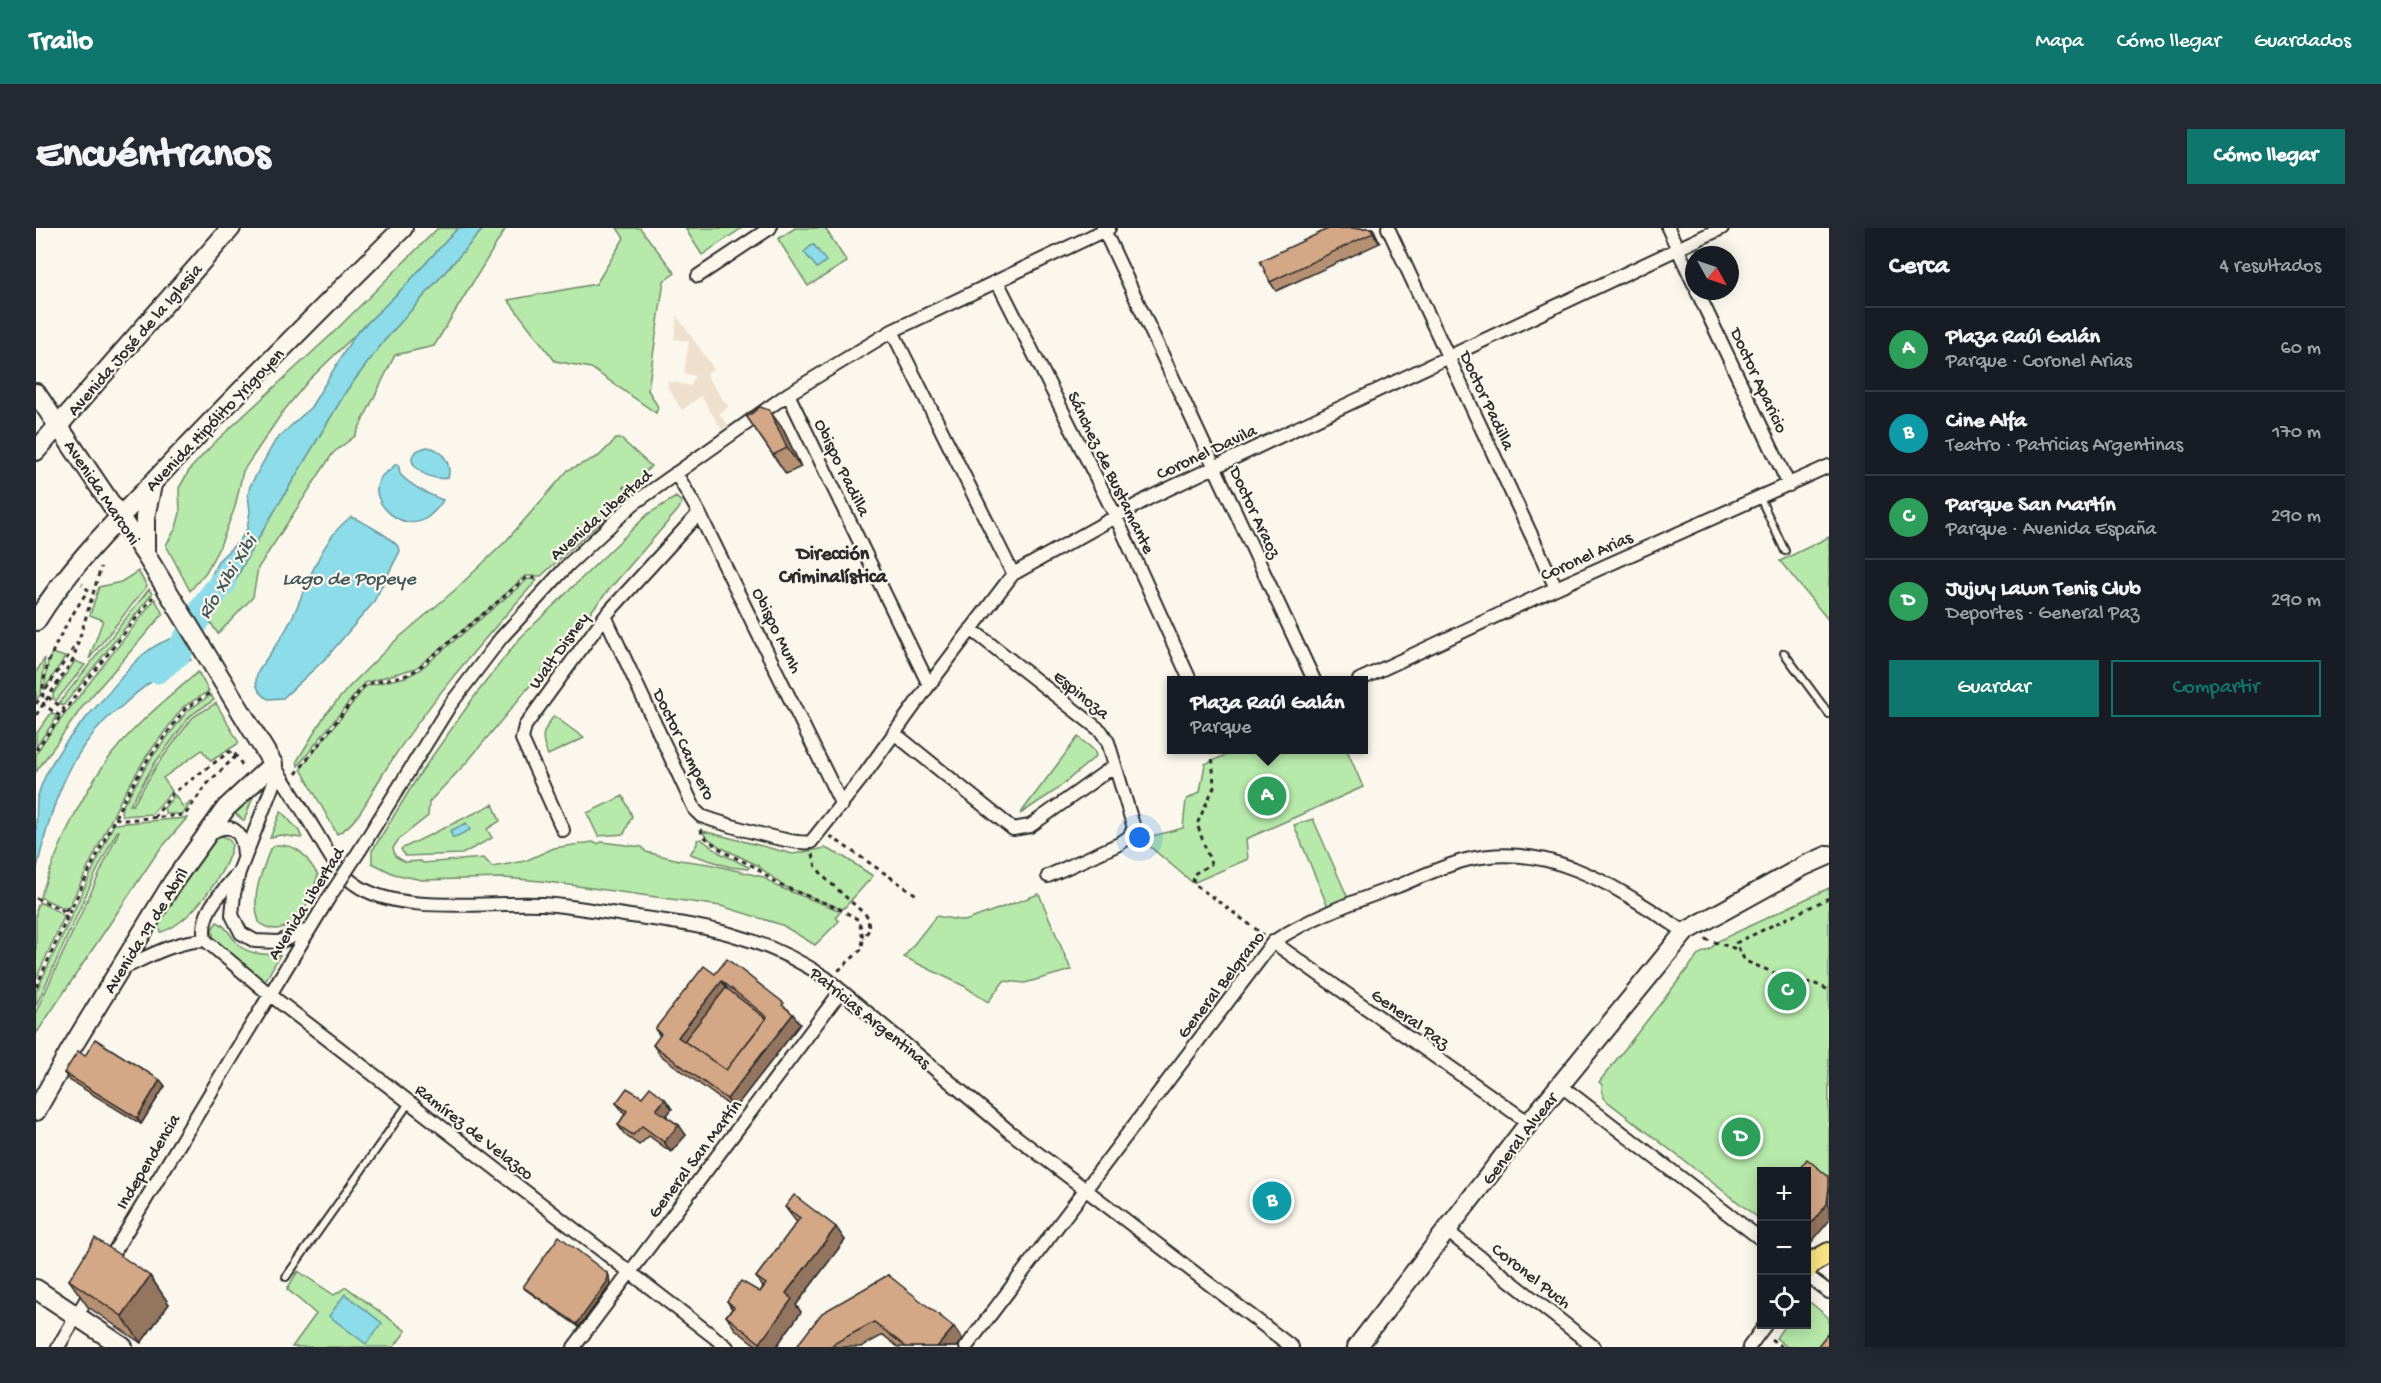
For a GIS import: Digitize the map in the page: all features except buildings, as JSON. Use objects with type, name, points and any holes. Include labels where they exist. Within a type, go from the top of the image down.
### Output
[{"type":"main road","name":"Avenida José de la Iglesia","points":[[36,451],[231,228]]},
{"type":"main road","name":"Avenida Hipólito Yrigoyen","points":[[36,621],[78,566],[121,516],[220,411],[403,228]]},
{"type":"main road","name":"Avenida Marconi","points":[[36,393],[148,558],[261,745]]},
{"type":"main road","points":[[148,558],[145,517],[154,481]]},
{"type":"main road","name":"Patricias Argentinas","points":[[261,745],[276,768]]},
{"type":"main road","name":"Avenida 19 de Abril","points":[[36,1111],[173,882],[205,836],[234,799],[276,768]]},
{"type":"main road","points":[[1685,932],[1803,866],[1829,855]]},
{"type":"main road","name":"General Alvear","points":[[1357,1347],[1528,1123],[1685,932]]},
{"type":"main road","points":[[1811,1263],[1829,1253]]},
{"type":"main road","points":[[36,1289],[77,1314],[123,1347]]},
{"type":"street","points":[[698,276],[770,228]]},
{"type":"street","name":"Doctor Padilla","points":[[1388,228],[1556,588]]},
{"type":"street","points":[[1668,228],[1685,265]]},
{"type":"street","name":"Coronel Davila","points":[[811,842],[842,805],[1012,574],[1115,515],[1722,228]]},
{"type":"street","name":"Avenida Libertad","points":[[269,994],[450,705],[501,638],[568,565],[633,504],[788,394],[892,331],[1105,229]]},
{"type":"street","name":"Doctor Araoz","points":[[1105,229],[1312,676]]},
{"type":"street","name":"Sánchez de Bustamante","points":[[997,281],[1115,515],[1189,676]]},
{"type":"street","name":"Doctor Aparicio","points":[[1701,300],[1789,485]]},
{"type":"street","points":[[892,331],[1012,574]]},
{"type":"street","name":"Obispo Padilla","points":[[788,394],[929,685]]},
{"type":"street","name":"Coronel Arias","points":[[1368,677],[1556,588],[1829,466]]},
{"type":"street","name":"Obispo Munh","points":[[676,473],[699,513],[842,805]]},
{"type":"street","name":"Walt Disney","points":[[563,831],[522,739],[525,726],[605,616],[699,513]]},
{"type":"street","name":"Doctor Campero","points":[[605,616],[695,810],[708,819],[803,844],[811,842]]},
{"type":"street","name":"Espinoza","points":[[970,629],[1101,731],[1108,742],[1134,828],[1129,837],[1119,844],[1048,876]]},
{"type":"street","points":[[894,733],[1013,829],[1030,826],[1114,766]]},
{"type":"street","points":[[276,768],[239,872],[232,915],[241,933],[255,941],[271,943],[309,930]]},
{"type":"street","name":"Patricias Argentinas","points":[[276,768],[339,869],[356,885],[371,894],[426,904],[555,905],[685,923],[745,937],[772,947],[826,978],[1011,1132],[1292,1347]]},
{"type":"street","points":[[205,836],[228,826],[242,840],[244,857]]},
{"type":"street","name":"General Belgrano","points":[[966,1347],[1273,942],[1291,930],[1352,902],[1466,860],[1523,854],[1551,860],[1593,877],[1630,897],[1685,932]]},
{"type":"street","points":[[119,970],[164,948],[205,940],[203,922],[208,911],[239,872]]},
{"type":"street","name":"Ramírez de Velazco","points":[[205,940],[269,994],[727,1347]]},
{"type":"street","name":"General Paz","points":[[1273,942],[1528,1123]]},
{"type":"street","name":"General San Martín","points":[[574,1347],[842,991]]},
{"type":"street","name":"Independencia","points":[[58,1347],[269,994]]},
{"type":"street","points":[[1560,1084],[1757,1237]]},
{"type":"street","name":"Coronel Puch","points":[[1447,1231],[1594,1347]]},
{"type":"street","points":[[1811,1279],[1829,1292]]},
{"type":"street","points":[[1749,1347],[1762,1329]]},
{"type":"lane","points":[[1760,498],[1785,551]]},
{"type":"lane","points":[[1784,653],[1829,714]]},
{"type":"lane","points":[[285,1277],[409,1103]]},
{"type":"path","points":[[36,715],[73,660],[101,567]]},
{"type":"path","points":[[294,779],[297,771],[366,684],[407,675],[416,670],[526,578],[540,578],[548,572]]},
{"type":"path","points":[[60,716],[44,702],[42,694],[48,656],[87,589],[91,592],[95,590]]},
{"type":"path","points":[[36,750],[64,710],[153,597]]},
{"type":"path","points":[[36,704],[79,639]]},
{"type":"path","points":[[36,987],[115,818],[148,759],[185,709],[210,693]]},
{"type":"path","points":[[48,697],[64,710]]},
{"type":"path","points":[[115,818],[154,818],[186,815],[206,785],[237,755],[233,751],[229,752],[173,793],[154,818]]},
{"type":"path","points":[[1212,754],[1214,787],[1197,824],[1211,864],[1194,874],[1193,883],[1273,942]]},
{"type":"path","points":[[708,819],[701,825],[702,835],[717,848],[755,867],[777,884],[838,908],[859,920],[863,938],[862,949],[843,968],[826,978]]},
{"type":"path","points":[[822,830],[918,896]]},
{"type":"path","points":[[811,842],[816,867],[868,917],[869,930],[863,938]]},
{"type":"path","points":[[37,898],[64,911]]},
{"type":"path","points":[[1829,898],[1736,943],[1744,961],[1802,984],[1811,982],[1829,990]]},
{"type":"path","points":[[64,911],[72,907]]},
{"type":"path","points":[[64,911],[66,919]]},
{"type":"path","points":[[1685,932],[1740,950]]},
{"type":"shaded area","points":[[677,316],[714,369],[706,375],[728,407],[719,414],[728,425],[722,430],[701,396],[682,410],[667,386],[668,381],[691,386],[695,376],[684,373],[689,341],[674,339]]},
{"type":"green space","points":[[438,228],[458,228],[405,286],[309,380],[282,413],[243,471],[235,507],[220,546],[206,572],[190,591],[166,545],[176,528],[180,513],[179,488],[190,469],[214,443],[332,334]]},
{"type":"green space","points":[[484,228],[506,228],[434,346],[395,355],[355,436],[333,453],[258,568],[253,597],[218,634],[209,620],[230,591],[250,552],[347,390],[384,341]]},
{"type":"green space","points":[[617,228],[640,228],[675,273],[664,281],[648,390],[658,407],[656,413],[591,368],[555,361],[508,300],[596,284],[624,238]]},
{"type":"green space","points":[[685,228],[742,228],[702,255]]},
{"type":"green space","points":[[795,228],[825,228],[847,262],[808,286],[778,239]]},
{"type":"green space","points":[[616,439],[621,439],[651,466],[630,489],[623,486],[630,495],[541,576],[525,576],[496,603],[416,668],[364,683],[298,766],[297,761],[325,715],[349,687],[395,641],[455,590],[506,541],[568,470],[599,456]]},
{"type":"green space","points":[[676,497],[682,503],[678,510],[607,592],[468,761],[429,802],[428,816],[399,839],[393,848],[395,856],[405,862],[421,861],[423,863],[484,858],[492,867],[525,861],[554,848],[593,842],[642,847],[646,852],[763,877],[776,886],[841,911],[836,917],[839,921],[815,945],[782,925],[721,906],[541,881],[504,878],[422,880],[394,874],[372,863],[372,851],[419,775],[474,697],[519,639],[648,514]]},
{"type":"green space","points":[[1829,537],[1829,621],[1780,561]]},
{"type":"green space","points":[[138,571],[147,586],[89,659],[103,620],[90,615],[99,587],[121,582]]},
{"type":"green space","points":[[528,579],[537,580],[435,700],[398,751],[357,817],[337,834],[301,769],[302,767],[366,686],[406,677],[418,671]]},
{"type":"green space","points":[[149,589],[152,594],[149,598],[63,706],[59,703]]},
{"type":"green space","points":[[155,599],[163,614],[83,706],[36,772],[36,754],[44,741]]},
{"type":"green space","points":[[52,653],[65,657],[44,690],[48,661]]},
{"type":"green space","points":[[45,658],[41,693],[36,701],[36,672]]},
{"type":"green space","points":[[75,661],[85,665],[56,701],[53,694]]},
{"type":"green space","points":[[198,672],[209,691],[183,707],[146,757],[120,801],[69,907],[63,908],[40,897],[77,811],[106,762],[138,726]]},
{"type":"green space","points":[[211,695],[214,700],[191,715],[155,763],[130,805],[133,805],[157,765],[193,717],[216,703],[239,743],[211,761],[202,750],[163,778],[172,791],[152,814],[123,816],[122,807],[150,760],[187,711]]},
{"type":"green space","points":[[52,712],[57,717],[36,747],[36,734]]},
{"type":"green space","points":[[554,716],[584,738],[548,755],[543,739],[547,726]]},
{"type":"green space","points":[[1078,737],[1094,750],[1096,756],[1055,791],[1020,814]]},
{"type":"green space","points":[[1228,754],[1349,754],[1363,787],[1246,839],[1248,859],[1193,883],[1141,839],[1183,828],[1186,800],[1200,792],[1205,764]]},
{"type":"green space","points":[[253,791],[254,794],[244,821],[231,813]]},
{"type":"green space","points":[[175,795],[183,807],[192,801],[183,814],[166,814],[164,808]]},
{"type":"green space","points":[[623,796],[632,816],[624,834],[598,836],[587,813]]},
{"type":"green space","points":[[493,804],[500,821],[487,829],[492,838],[462,854],[405,856],[401,849]]},
{"type":"green space","points":[[281,811],[299,831],[302,838],[280,835],[270,838]]},
{"type":"green space","points":[[187,818],[157,853],[36,1034],[36,1012],[119,831],[95,875],[36,1006],[36,992],[114,824]]},
{"type":"green space","points":[[1313,819],[1348,898],[1328,907],[1294,825]]},
{"type":"green space","points":[[703,831],[793,854],[825,848],[873,876],[841,909],[783,886],[757,865],[720,847],[705,836]]},
{"type":"green space","points":[[220,835],[229,839],[232,845],[223,870],[194,909],[172,927],[161,932],[157,924],[204,853]]},
{"type":"green space","points":[[701,839],[720,853],[749,867],[748,869],[730,867],[690,854],[697,840]]},
{"type":"green space","points":[[276,845],[297,849],[306,857],[318,875],[309,901],[299,917],[285,927],[271,929],[259,922],[256,894],[270,849]]},
{"type":"green space","points":[[1829,888],[1829,1182],[1811,1174],[1811,1167],[1757,1167],[1757,1217],[1603,1098],[1602,1085],[1599,1082],[1699,954],[1710,949],[1718,941]]},
{"type":"green space","points":[[1039,894],[1071,970],[1025,983],[1004,981],[988,1002],[964,986],[904,957],[936,916],[965,921]]},
{"type":"green space","points":[[39,902],[61,913],[64,917],[36,979],[36,911]]},
{"type":"green space","points":[[217,922],[245,950],[260,954],[280,955],[264,983],[215,944],[212,929]]},
{"type":"green space","points":[[298,1271],[334,1295],[346,1287],[406,1331],[394,1347],[292,1347],[316,1314],[287,1289]]},
{"type":"green space","points":[[1811,1303],[1829,1318],[1829,1334],[1819,1347],[1787,1347],[1776,1338],[1782,1329],[1811,1329]]},
{"type":"water","points":[[458,228],[484,228],[384,341],[347,390],[250,552],[230,591],[209,620],[199,604],[218,561],[240,540],[247,529],[250,486],[275,441],[311,407],[354,336],[405,286]]},
{"type":"water","points":[[813,244],[826,261],[817,268],[804,252]]},
{"type":"water","points":[[427,447],[437,450],[445,458],[449,467],[448,478],[430,476],[412,462],[417,451]]},
{"type":"water","name":"Lago de Popeye","points":[[397,464],[400,474],[410,483],[443,500],[438,508],[419,522],[400,520],[391,515],[379,500],[377,491],[379,481]]},
{"type":"water","name":"Lago de Popeye","points":[[351,517],[387,537],[400,551],[373,603],[326,658],[283,698],[268,699],[258,689],[257,674],[295,613],[321,553],[340,527]]},
{"type":"water","points":[[177,637],[191,660],[163,674],[138,692],[103,722],[76,757],[52,813],[36,872],[37,799],[56,756],[136,661],[154,646]]},
{"type":"water","points":[[466,823],[470,830],[453,838],[450,831]]},
{"type":"water","points":[[345,1294],[382,1323],[366,1344],[329,1316]]},
{"type":"waterway","name":"Río Xibi Xibi","points":[[157,670],[179,652],[206,604],[223,582]]},
{"type":"place","name":"Plaza Raúl Galán","points":[[1267,796]]},
{"type":"place","name":"Parque San Martín","points":[[1787,991]]},
{"type":"place","name":"Jujuy Lawn Tenis Club","points":[[1741,1137]]},
{"type":"place","name":"Cine Alfa","points":[[1272,1201]]},
{"type":"district","name":"Dirección Criminalística","points":[[833,564]]}]
